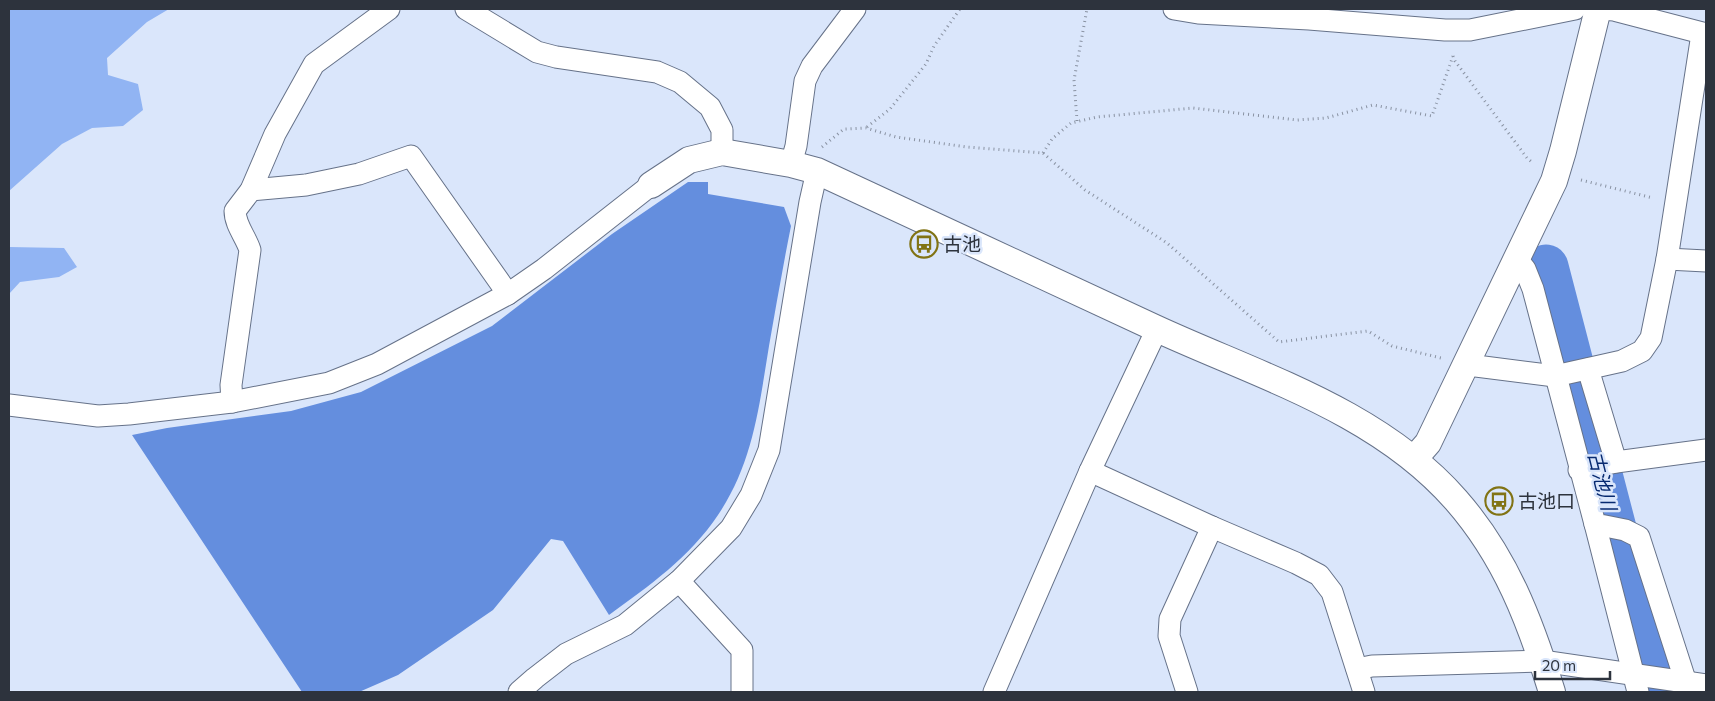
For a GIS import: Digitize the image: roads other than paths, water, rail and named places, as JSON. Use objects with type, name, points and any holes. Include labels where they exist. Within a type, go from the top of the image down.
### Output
[{"type":"street","points":[[232,402],[231,385],[250,250],[247,240],[235,219],[235,211],[251,190],[275,134],[314,64],[389,9]]},
{"type":"street","points":[[466,9],[537,52],[556,58],[657,72],[680,82],[710,107],[722,130],[722,152]]},
{"type":"street","points":[[791,164],[796,146],[805,81],[812,66],[855,9]]},
{"type":"street","points":[[1174,9],[1198,13],[1470,30],[1575,9]]},
{"type":"street","points":[[1414,459],[1428,443],[1554,181],[1598,9],[1614,10],[1704,34],[1666,259],[1650,338],[1642,351],[1622,361],[1572,372],[1466,364]]},
{"type":"street","points":[[9,405],[98,416],[129,414],[232,402],[329,383],[377,364],[508,294],[544,269],[651,185],[689,160],[722,152],[791,164],[817,171],[1158,329],[1293,389],[1359,421],[1414,459],[1456,500],[1492,546],[1518,596],[1552,692]]},
{"type":"street","points":[[251,190],[306,185],[350,176],[411,156],[508,294]]},
{"type":"street","points":[[519,692],[566,654],[625,624],[679,581],[731,528],[751,495],[769,450],[808,212],[817,171]]},
{"type":"street","points":[[1517,259],[1525,269],[1614,462]]},
{"type":"street","points":[[1666,259],[1706,261]]},
{"type":"street","points":[[994,692],[1090,470],[1158,329]]},
{"type":"street","points":[[1572,372],[1584,469],[1638,680]]},
{"type":"street","points":[[1584,469],[1614,462],[1706,450]]},
{"type":"street","points":[[1090,470],[1319,575],[1332,592],[1364,692]]},
{"type":"street","points":[[1598,525],[1625,530],[1639,538],[1683,684]]},
{"type":"street","points":[[1187,692],[1169,636],[1170,618],[1212,527]]},
{"type":"street","points":[[679,581],[742,650],[742,692]]},
{"type":"street","points":[[1357,669],[1372,666],[1542,661],[1638,680],[1706,684]]},
{"type":"waterway","name":"古池川","points":[[1546,267],[1630,590],[1668,692]]},
{"type":"place","name":"古池","points":[[924,244]]},
{"type":"place","name":"古池口","points":[[1499,501]]}]
